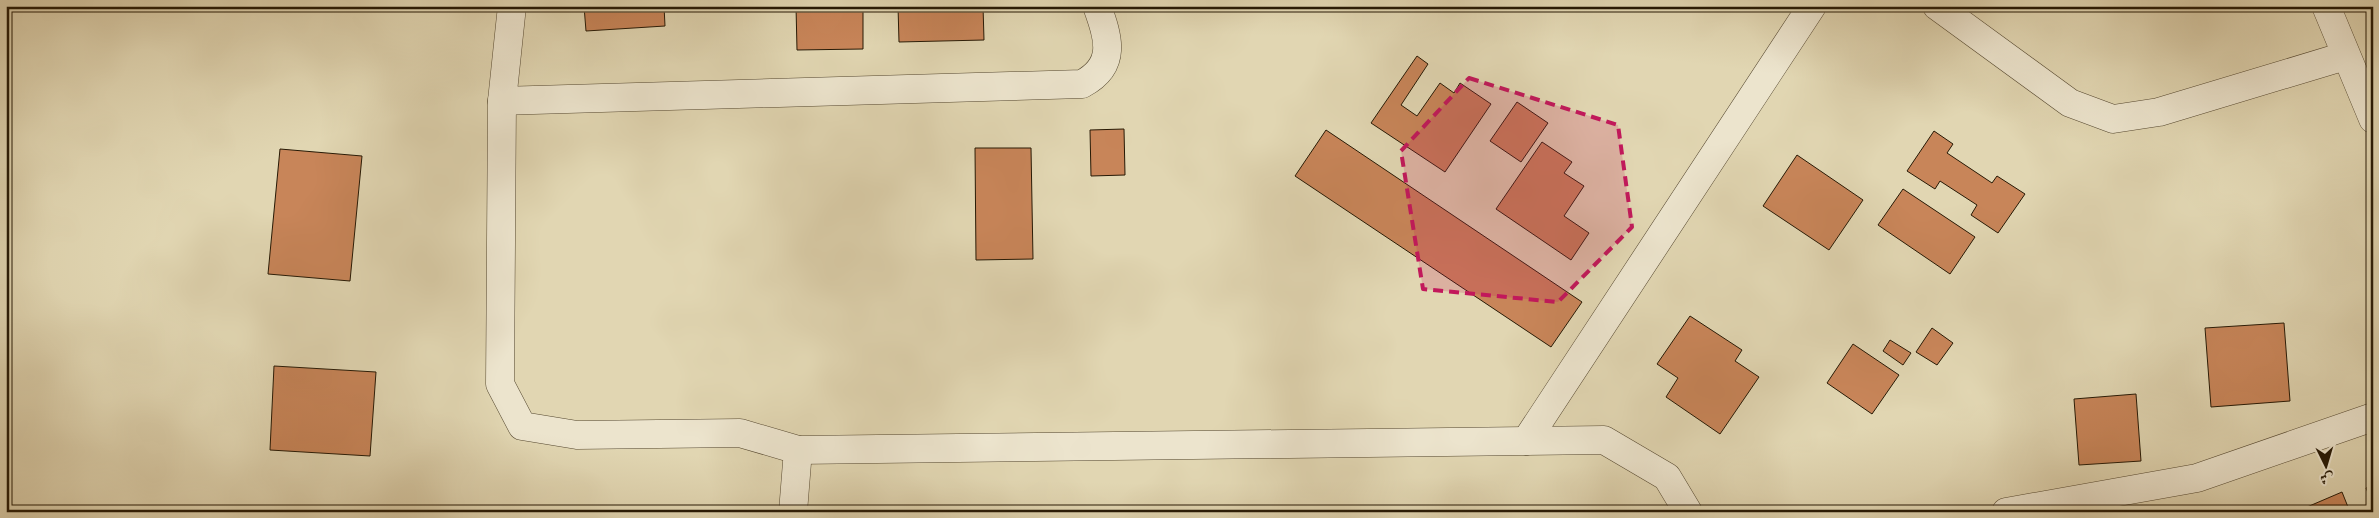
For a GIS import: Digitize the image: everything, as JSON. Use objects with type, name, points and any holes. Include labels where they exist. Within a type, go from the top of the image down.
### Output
[{"type":"street","points":[[512,6],[502,102],[500,384],[522,426],[577,435],[740,433],[798,450],[1604,440],[1667,477],[1688,512]]},
{"type":"street","points":[[502,102],[1082,84],[1095,78],[1109,48],[1105,28],[1096,6]]},
{"type":"street","points":[[1526,441],[1812,6]]},
{"type":"street","points":[[1937,6],[2070,103],[2113,119],[2159,112],[2345,56]]},
{"type":"street","points":[[2326,6],[2345,56],[2373,119]]},
{"type":"street","points":[[2006,512],[2197,478],[2373,417]]},
{"type":"street","points":[[793,512],[798,450]]},
{"type":"highlighted area","points":[[1469,78],[1618,125],[1632,227],[1558,302],[1423,289],[1401,151]]},
{"type":"building","points":[[584,6],[664,6],[665,26],[586,31]]},
{"type":"building","points":[[796,6],[863,6],[863,49],[797,50]]},
{"type":"building","points":[[898,6],[983,6],[984,40],[899,42]]},
{"type":"building","points":[[1417,56],[1428,64],[1401,105],[1417,116],[1440,83],[1454,93],[1460,83],[1491,104],[1445,172],[1371,123]]},
{"type":"building","points":[[1517,102],[1548,123],[1521,162],[1490,141]]},
{"type":"building","points":[[1124,129],[1125,175],[1091,176],[1090,130]]},
{"type":"building","points":[[1326,130],[1582,302],[1551,347],[1295,176]]},
{"type":"building","points":[[1934,131],[1953,144],[1947,153],[1992,183],[1997,176],[2025,194],[1998,233],[1971,215],[1977,205],[1940,181],[1935,189],[1907,171]]},
{"type":"building","points":[[1542,142],[1572,162],[1564,173],[1584,186],[1564,216],[1589,233],[1571,260],[1496,209]]},
{"type":"building","points":[[975,148],[1031,148],[1033,259],[976,260]]},
{"type":"building","points":[[280,149],[362,156],[350,281],[268,274]]},
{"type":"building","points":[[1797,155],[1863,200],[1829,250],[1763,206]]},
{"type":"building","points":[[1903,189],[1975,237],[1950,274],[1878,225]]},
{"type":"building","points":[[1690,316],[1742,350],[1735,361],[1759,377],[1720,434],[1666,397],[1678,378],[1657,364]]},
{"type":"building","points":[[2284,323],[2290,401],[2211,407],[2205,328]]},
{"type":"building","points":[[1932,328],[1953,343],[1937,365],[1916,352]]},
{"type":"building","points":[[1890,340],[1911,353],[1903,365],[1883,351]]},
{"type":"building","points":[[1853,344],[1899,375],[1872,414],[1827,383]]},
{"type":"building","points":[[274,366],[376,372],[370,456],[270,450]]},
{"type":"building","points":[[2136,394],[2141,461],[2079,465],[2074,399]]},
{"type":"building","points":[[2373,485],[2373,505],[2366,488]]},
{"type":"building","points":[[2342,492],[2350,512],[2301,512],[2300,510]]}]
